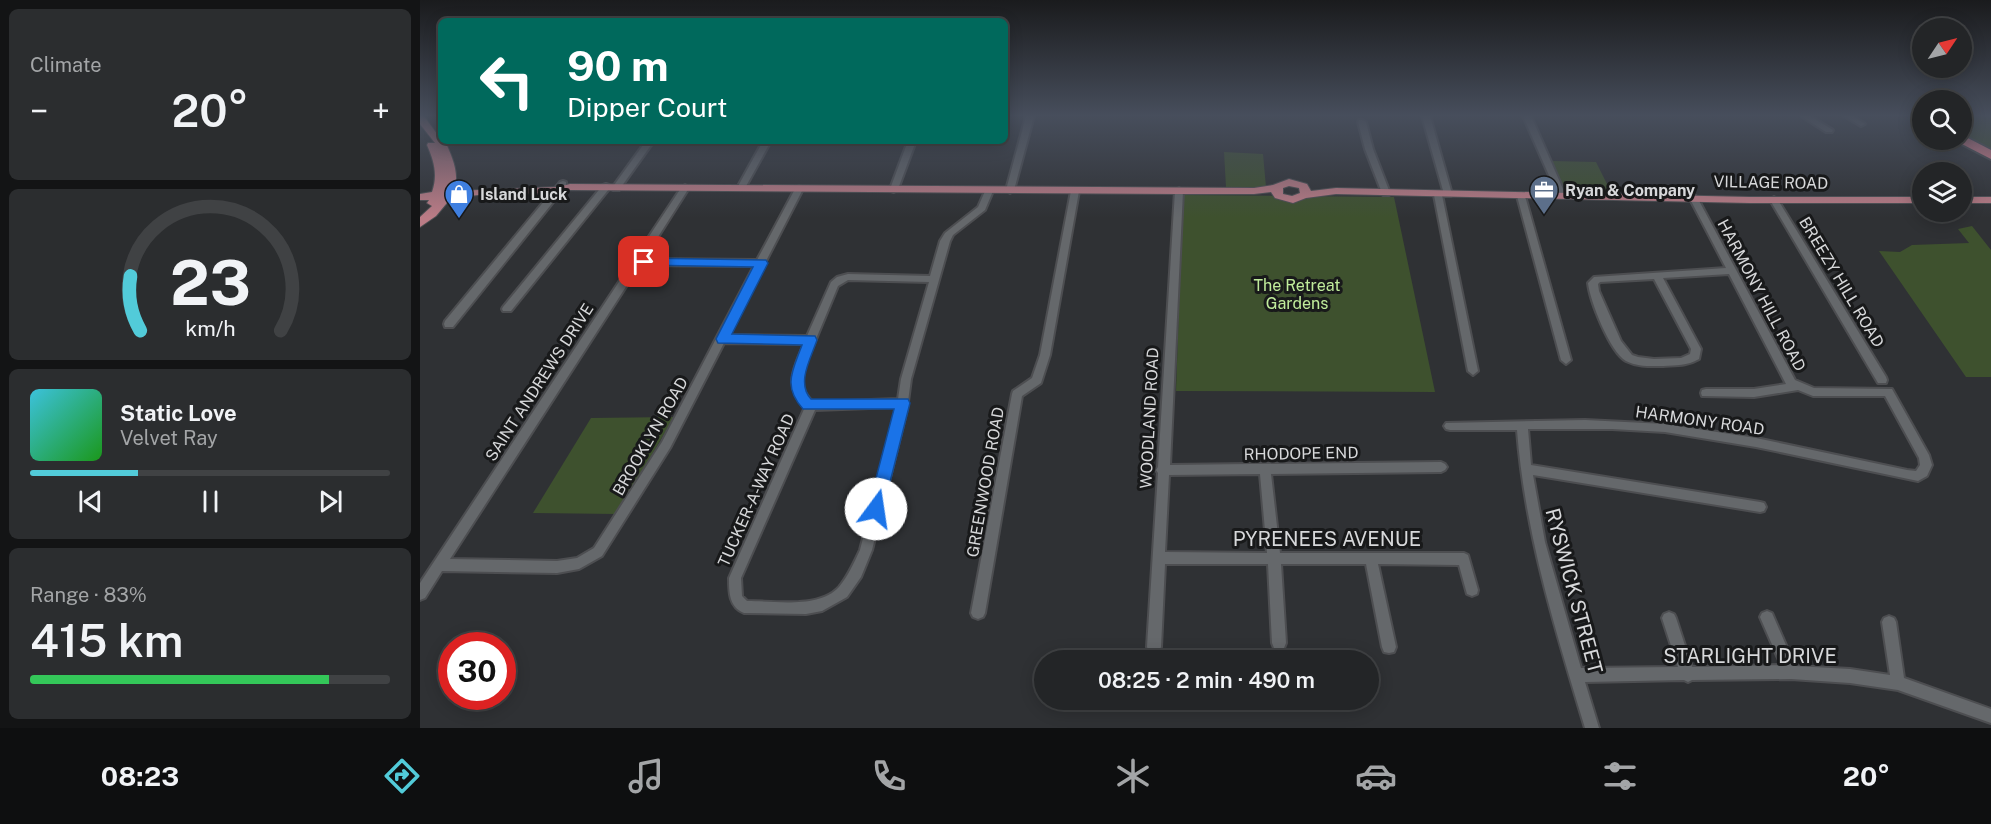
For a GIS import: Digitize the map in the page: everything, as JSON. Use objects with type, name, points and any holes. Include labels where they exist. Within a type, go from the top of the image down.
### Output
[{"type":"main road","points":[[420,223],[438,208],[444,192],[450,165],[443,150]]},
{"type":"main road","name":"VILLAGE ROAD","points":[[1278,192],[1289,182],[1304,191],[1774,200],[1912,200]]},
{"type":"main road","name":"VILLAGE ROAD","points":[[444,192],[564,187],[1254,191],[1278,192],[1293,200],[1304,191]]},
{"type":"main road","points":[[420,190],[444,192]]},
{"type":"main road","points":[[420,197],[444,192]]},
{"type":"main road","points":[[420,216],[444,192]]},
{"type":"main road","points":[[1972,200],[1991,200]]},
{"type":"street","points":[[507,309],[643,150]]},
{"type":"street","points":[[741,188],[762,150]]},
{"type":"street","points":[[894,189],[909,150]]},
{"type":"street","points":[[1010,190],[1021,150]]},
{"type":"street","points":[[1370,150],[1386,193]]},
{"type":"street","points":[[1433,150],[1473,371]]},
{"type":"street","points":[[1542,150],[1562,196]]},
{"type":"street","points":[[449,324],[564,187]]},
{"type":"street","name":"SAINT ANDREWS DRIVE","points":[[421,590],[686,188]]},
{"type":"street","name":"BROOKLYN ROAD","points":[[439,565],[557,567],[579,563],[598,552],[655,463],[723,339],[799,189]]},
{"type":"street","name":"TUCKER-A-WAY ROAD","points":[[933,279],[848,277],[834,284],[799,368],[797,386],[802,400],[811,406],[735,578],[736,598],[744,607],[817,606],[838,597],[856,573],[866,550],[903,403],[906,379],[933,279],[948,235],[980,210],[989,191]]},
{"type":"street","name":"GREENWOOD ROAD","points":[[978,613],[1017,394],[1037,380],[1045,355],[1075,191]]},
{"type":"street","name":"WOODLAND ROAD","points":[[1154,647],[1179,191]]},
{"type":"street","points":[[1521,195],[1566,360]]},
{"type":"street","name":"HARMONY HILL ROAD","points":[[1693,197],[1787,375],[1796,387],[1813,392],[1888,392],[1926,465],[1923,473],[1918,476],[1907,475]]},
{"type":"street","name":"BREEZY HILL ROAD","points":[[1774,200],[1882,380]]},
{"type":"street","points":[[637,262],[762,263]]},
{"type":"street","points":[[1658,277],[1696,349],[1695,356],[1684,362],[1636,361],[1624,354],[1594,291],[1593,283],[1597,279],[1732,271]]},
{"type":"street","points":[[723,339],[810,340]]},
{"type":"street","points":[[1706,393],[1754,393],[1796,387]]},
{"type":"street","points":[[811,406],[903,403]]},
{"type":"street","name":"HARMONY ROAD","points":[[1450,426],[1609,425],[1663,428],[1730,438],[1907,475]]},
{"type":"street","name":"RYSWICK STREET","points":[[1522,427],[1525,469],[1544,571],[1593,728]]},
{"type":"street","name":"RHODOPE END","points":[[1162,470],[1441,467]]},
{"type":"street","points":[[1525,469],[1760,507]]},
{"type":"street","points":[[1265,470],[1274,557],[1279,643]]},
{"type":"street","name":"PYRENEES AVENUE","points":[[1158,558],[1464,559],[1472,590]]},
{"type":"street","points":[[1371,558],[1389,647]]},
{"type":"street","points":[[1767,617],[1791,672]]},
{"type":"street","points":[[1669,618],[1688,675]]},
{"type":"street","points":[[1889,622],[1898,683]]},
{"type":"street","name":"STARLIGHT DRIVE","points":[[1576,675],[1791,672],[1850,676],[1898,683],[1991,716]]},
{"type":"green space","points":[[1224,152],[1263,154],[1266,187],[1226,187]]},
{"type":"green space","points":[[1552,161],[1596,162],[1611,192],[1565,192]]},
{"type":"green space","name":"The Retreat Gardens","points":[[1183,195],[1394,197],[1435,392],[1176,391]]},
{"type":"green space","points":[[1972,226],[1991,250],[1991,377],[1966,377],[1879,251],[1900,252],[1912,245],[1969,243],[1958,229]]},
{"type":"green space","points":[[674,417],[617,514],[533,513],[591,418]]},
{"type":"place","name":"Ryan & Company","points":[[1544,216]]},
{"type":"place","name":"Island Luck","points":[[459,220]]},
{"type":"route","points":[[644,262],[762,263],[723,339],[810,340],[797,375],[800,396],[808,405],[903,403],[876,509]]}]
